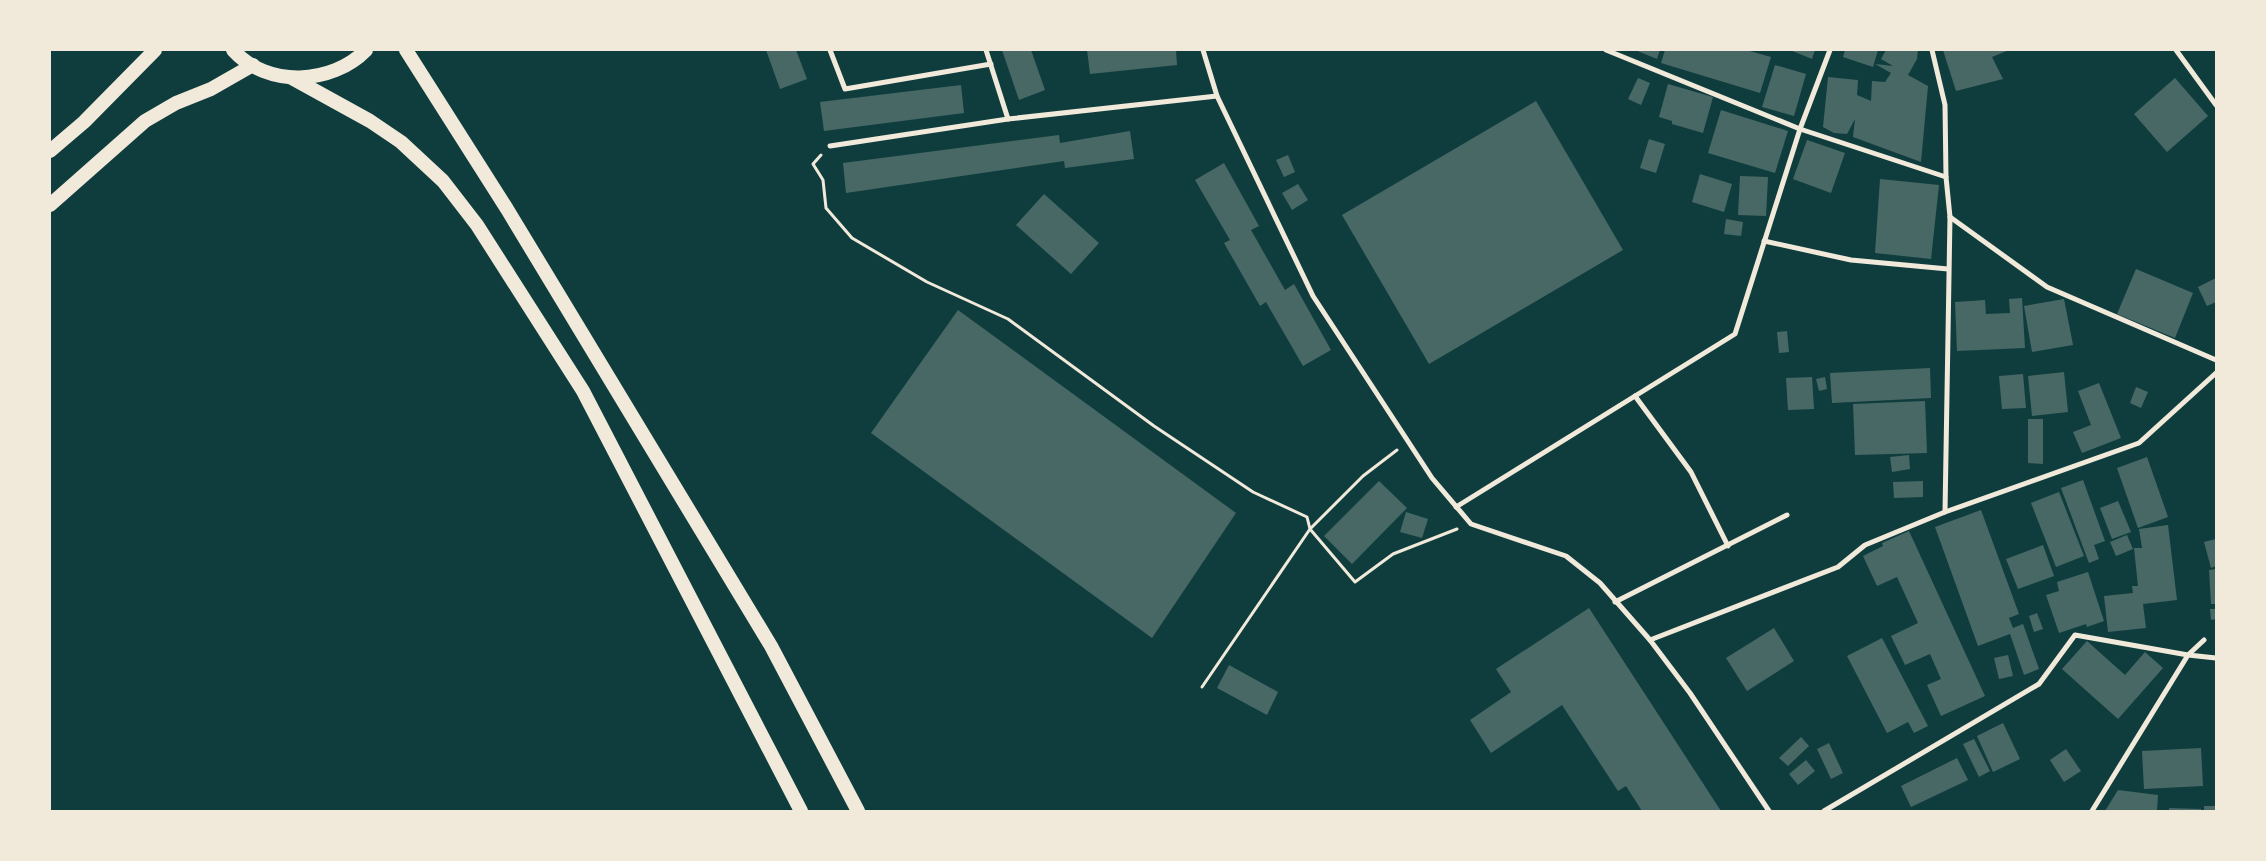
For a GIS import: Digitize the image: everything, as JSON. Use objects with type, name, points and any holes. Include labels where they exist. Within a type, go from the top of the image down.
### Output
[{"type":"highway","points":[[50,152],[84,122],[155,50]]},
{"type":"highway","points":[[233,50],[253,66],[272,74],[292,78],[331,73],[349,64],[366,50]]},
{"type":"highway","points":[[406,50],[507,209],[771,646],[858,811]]},
{"type":"highway","points":[[50,205],[145,121],[253,66]]},
{"type":"highway","points":[[292,78],[370,121],[401,142],[443,181],[477,225],[583,391],[801,811]]},
{"type":"street","points":[[830,50],[845,89],[991,64]]},
{"type":"street","points":[[986,50],[1008,119]]},
{"type":"street","points":[[1203,50],[1217,96],[1313,296],[1432,478],[1471,524],[1566,556],[1600,583],[1650,640],[1690,693],[1769,811]]},
{"type":"street","points":[[1606,50],[1800,129],[1946,177]]},
{"type":"street","points":[[1456,507],[1735,334],[1800,129],[1830,50]]},
{"type":"street","points":[[1932,50],[1945,105],[1946,177],[1950,217],[1944,512]]},
{"type":"street","points":[[2176,50],[2216,105]]},
{"type":"street","points":[[830,146],[1008,119],[1217,96]]},
{"type":"street","points":[[1950,217],[2047,287],[2216,360]]},
{"type":"street","points":[[1764,241],[1851,260],[1948,268]]},
{"type":"street","points":[[1650,640],[1838,567],[1865,545],[1944,512],[2139,443],[2216,373]]},
{"type":"street","points":[[1635,396],[1691,472],[1728,546]]},
{"type":"street","points":[[1615,602],[1787,515]]},
{"type":"street","points":[[1824,811],[2039,684],[2074,635],[2188,655],[2216,658]]},
{"type":"street","points":[[2092,811],[2188,655],[2204,640]]},
{"type":"path","points":[[830,146],[813,164],[823,180],[826,208],[852,238],[927,282],[1008,319],[1154,426],[1236,481],[1253,492],[1308,517],[1310,529],[1355,582],[1393,554],[1471,524]]},
{"type":"path","points":[[1202,687],[1310,529],[1363,476],[1408,442]]},
{"type":"building","points":[[766,50],[796,50],[807,79],[780,89]]},
{"type":"building","points":[[1002,50],[1031,50],[1045,90],[1019,100]]},
{"type":"building","points":[[1087,50],[1176,50],[1177,65],[1090,74]]},
{"type":"building","points":[[1635,50],[1660,50],[1657,59]]},
{"type":"building","points":[[1665,50],[1746,50],[1771,57],[1760,93],[1661,63]]},
{"type":"building","points":[[1790,50],[1815,50],[1812,59]]},
{"type":"building","points":[[1845,50],[1878,50],[1873,67],[1843,57]]},
{"type":"building","points":[[1886,50],[1918,50],[1917,59],[1908,75],[1928,86],[1921,162],[1853,137],[1855,119],[1847,134],[1834,133],[1823,127],[1828,77],[1858,80],[1857,95],[1871,101],[1872,81],[1885,82],[1891,73],[1875,64],[1893,66],[1881,59]]},
{"type":"building","points":[[1943,50],[2009,50],[1992,57],[2003,79],[1956,91]]},
{"type":"building","points":[[1775,65],[1806,74],[1794,116],[1762,107]]},
{"type":"building","points":[[1638,78],[1650,83],[1641,105],[1628,99]]},
{"type":"building","points":[[2175,78],[2208,116],[2167,152],[2134,114]]},
{"type":"building","points":[[1668,84],[1713,97],[1703,133],[1672,124],[1672,121],[1659,117]]},
{"type":"building","points":[[961,85],[964,113],[824,131],[820,102]]},
{"type":"building","points":[[1536,101],[1623,250],[1429,364],[1342,215]]},
{"type":"building","points":[[1721,110],[1788,131],[1775,173],[1708,153]]},
{"type":"building","points":[[1130,131],[1134,159],[1065,168],[1064,161],[846,193],[843,163],[1059,135],[1060,143]]},
{"type":"building","points":[[1649,139],[1665,144],[1656,173],[1640,168]]},
{"type":"building","points":[[1807,140],[1845,153],[1831,193],[1793,179]]},
{"type":"building","points":[[1288,155],[1295,172],[1284,177],[1276,160]]},
{"type":"building","points":[[1224,163],[1259,226],[1251,230],[1285,290],[1294,284],[1331,350],[1303,366],[1266,302],[1260,306],[1224,243],[1230,240],[1195,180]]},
{"type":"building","points":[[1700,174],[1732,184],[1724,212],[1692,202]]},
{"type":"building","points":[[1740,176],[1768,177],[1766,216],[1738,215]]},
{"type":"building","points":[[1880,179],[1939,185],[1931,259],[1875,253]]},
{"type":"building","points":[[1298,184],[1308,200],[1292,210],[1282,193]]},
{"type":"building","points":[[1044,194],[1099,243],[1071,274],[1016,225]]},
{"type":"building","points":[[1726,219],[1743,222],[1741,236],[1724,234]]},
{"type":"building","points":[[2136,269],[2193,293],[2175,338],[2117,314]]},
{"type":"building","points":[[2216,278],[2216,302],[2207,306],[2198,287]]},
{"type":"building","points":[[2022,298],[2025,348],[1957,351],[1955,302],[1985,300],[1986,314],[2010,313],[2009,299]]},
{"type":"building","points":[[2064,299],[2073,345],[2032,352],[2024,306]]},
{"type":"building","points":[[958,310],[1236,513],[1152,638],[871,433]]},
{"type":"building","points":[[1787,331],[1789,352],[1779,353],[1777,332]]},
{"type":"building","points":[[1930,368],[1931,398],[1832,403],[1830,373]]},
{"type":"building","points":[[2064,372],[2068,412],[2032,416],[2028,376]]},
{"type":"building","points":[[2023,374],[2026,408],[2002,409],[1999,376]]},
{"type":"building","points":[[1812,377],[1814,409],[1788,410],[1786,378]]},
{"type":"building","points":[[1825,377],[1827,389],[1819,391],[1816,379]]},
{"type":"building","points":[[2099,383],[2121,438],[2082,453],[2073,432],[2091,425],[2078,391]]},
{"type":"building","points":[[2136,387],[2148,392],[2141,408],[2130,403]]},
{"type":"building","points":[[1925,401],[1927,453],[1855,455],[1853,404]]},
{"type":"building","points":[[2028,419],[2043,419],[2043,464],[2028,463]]},
{"type":"building","points":[[1909,455],[1910,469],[1892,472],[1890,457]]},
{"type":"building","points":[[2147,457],[2168,517],[2138,528],[2117,468]]},
{"type":"building","points":[[2083,480],[2105,541],[2094,545],[2099,559],[2089,563],[2061,488]]},
{"type":"building","points":[[1379,481],[1407,508],[1352,564],[1324,536]]},
{"type":"building","points":[[1923,481],[1923,497],[1894,498],[1893,482]]},
{"type":"building","points":[[2059,492],[2084,556],[2056,567],[2031,503]]},
{"type":"building","points":[[2118,501],[2131,532],[2112,539],[2100,508]]},
{"type":"building","points":[[1981,510],[2019,614],[2009,618],[2013,628],[2023,624],[2039,669],[2024,675],[2010,634],[1978,646],[1935,527]]},
{"type":"building","points":[[1406,512],[1428,519],[1422,538],[1400,532]]},
{"type":"building","points":[[2168,525],[2177,600],[2143,604],[2146,628],[2108,632],[2104,596],[2133,593],[2132,586],[2138,586],[2134,548],[2142,548],[2139,529]]},
{"type":"building","points":[[1909,531],[1985,696],[1941,716],[1927,685],[1941,679],[1930,654],[1905,665],[1891,636],[1918,623],[1897,577],[1877,586],[1863,556],[1883,546],[1882,543]]},
{"type":"building","points":[[2127,535],[2133,549],[2116,556],[2110,542]]},
{"type":"building","points":[[2216,539],[2216,566],[2211,568],[2204,542]]},
{"type":"building","points":[[2043,545],[2054,576],[2018,589],[2006,559]]},
{"type":"building","points":[[2216,569],[2216,604],[2211,604],[2209,570]]},
{"type":"building","points":[[2088,572],[2104,621],[2087,627],[2086,624],[2059,633],[2046,595],[2059,591],[2057,582]]},
{"type":"building","points":[[1589,608],[1721,811],[1642,811],[1626,786],[1618,791],[1562,705],[1491,753],[1470,720],[1511,692],[1496,669]]},
{"type":"building","points":[[2210,609],[2216,609],[2216,619],[2211,620]]},
{"type":"building","points":[[2037,613],[2043,629],[2034,632],[2029,616]]},
{"type":"building","points":[[1774,628],[1794,661],[1747,691],[1726,658]]},
{"type":"building","points":[[1882,638],[1928,726],[1914,733],[1908,722],[1887,733],[1847,656]]},
{"type":"building","points":[[2087,641],[2125,675],[2145,652],[2163,668],[2118,719],[2062,669]]},
{"type":"building","points":[[2008,655],[2013,676],[1999,679],[1994,658]]},
{"type":"building","points":[[1229,665],[1278,692],[1267,715],[1217,688]]},
{"type":"building","points":[[2003,723],[2020,759],[1993,772],[1977,736]]},
{"type":"building","points":[[1801,737],[1809,746],[1788,766],[1779,758]]},
{"type":"building","points":[[1974,739],[1990,771],[1979,777],[1963,744]]},
{"type":"building","points":[[1829,743],[1843,773],[1831,779],[1817,749]]},
{"type":"building","points":[[2201,748],[2203,786],[2144,789],[2142,751]]},
{"type":"building","points":[[2066,749],[2081,771],[2064,782],[2050,760]]},
{"type":"building","points":[[1957,758],[1968,780],[1911,807],[1901,786]]},
{"type":"building","points":[[1806,760],[1815,771],[1798,785],[1789,774]]},
{"type":"building","points":[[2118,790],[2158,795],[2157,811],[2105,811]]},
{"type":"building","points":[[2204,806],[2216,806],[2216,811],[2204,811]]},
{"type":"building","points":[[2169,808],[2201,809],[2201,811],[2169,811]]}]
